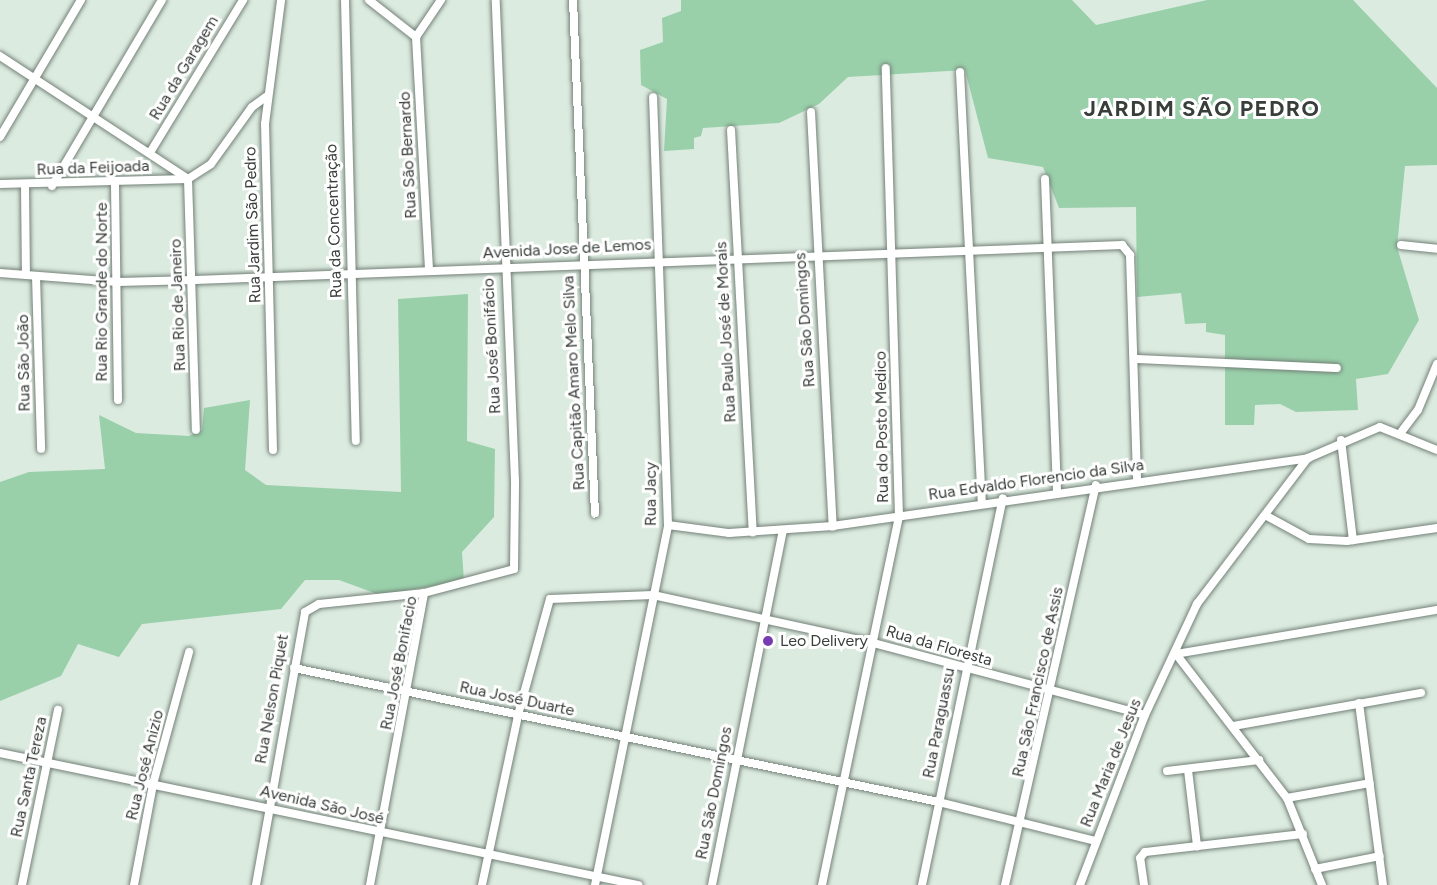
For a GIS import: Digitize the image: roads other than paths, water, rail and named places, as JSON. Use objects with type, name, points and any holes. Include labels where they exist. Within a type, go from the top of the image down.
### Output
[{"type":"street","points":[[0,136],[81,0]]},
{"type":"street","points":[[52,186],[92,113],[162,0]]},
{"type":"street","name":"Rua da Garagem","points":[[151,151],[243,0]]},
{"type":"street","name":"Rua Jardim São Pedro","points":[[273,450],[266,97],[281,0]]},
{"type":"street","name":"Rua da Concentração","points":[[345,0],[356,441]]},
{"type":"street","points":[[369,0],[416,37],[441,0]]},
{"type":"street","name":"Rua José Bonifácio","points":[[496,0],[503,267],[515,510]]},
{"type":"street","name":"Rua Capitão Amaro Melo Silva","points":[[573,0],[595,514]]},
{"type":"street","name":"Rua São Bernardo","points":[[416,37],[429,271]]},
{"type":"street","points":[[0,56],[151,151],[188,179],[211,164],[252,107],[266,97]]},
{"type":"street","name":"Rua do Posto Medico","points":[[822,885],[899,516],[886,68]]},
{"type":"street","points":[[960,72],[971,251],[982,501]]},
{"type":"street","name":"Rua Jacy","points":[[595,881],[628,738],[653,595],[668,525],[653,97]]},
{"type":"street","name":"Rua São Domingos","points":[[811,112],[815,255],[833,526]]},
{"type":"street","name":"Rua Paulo José de Morais","points":[[730,130],[753,532]]},
{"type":"street","name":"Rua da Feijoada","points":[[0,184],[52,186],[188,179]]},
{"type":"street","name":"Rua Rio de Janeiro","points":[[188,179],[195,280],[196,430]]},
{"type":"street","points":[[1045,179],[1056,491]]},
{"type":"street","name":"Rua Rio Grande do Norte","points":[[115,184],[118,400]]},
{"type":"street","points":[[25,185],[26,275]]},
{"type":"street","name":"Avenida Jose de Lemos","points":[[0,273],[118,282],[583,265],[660,260],[1122,245],[1130,255],[1136,359]]},
{"type":"street","points":[[1401,245],[1437,249]]},
{"type":"street","name":"Rua São João","points":[[36,276],[41,449]]},
{"type":"street","points":[[1137,480],[1136,359],[1337,368]]},
{"type":"street","points":[[1436,366],[1418,410],[1402,431],[1437,450]]},
{"type":"street","name":"Rua Edvaldo Florencio da Silva","points":[[668,525],[753,532],[833,526],[982,501],[1308,458],[1341,440],[1380,427],[1402,431]]},
{"type":"street","points":[[1341,440],[1353,540]]},
{"type":"street","name":"Rua Maria de Jesus","points":[[1080,885],[1145,715],[1176,654],[1197,604],[1308,458]]},
{"type":"street","name":"Rua São Francisco de Assis","points":[[1005,885],[1023,823],[1096,485]]},
{"type":"street","name":"Rua Paraguassu","points":[[922,885],[964,669],[1003,498]]},
{"type":"street","name":"Rua José Bonifacio","points":[[370,885],[410,690],[424,593],[513,569],[515,510]]},
{"type":"street","points":[[1265,515],[1301,538],[1353,540],[1437,528]]},
{"type":"street","name":"Rua São Domingos","points":[[712,885],[733,759],[766,623],[783,530]]},
{"type":"street","name":"Rua Nelson Piquet","points":[[256,885],[305,612],[318,604],[424,593]]},
{"type":"street","name":"Rua da Floresta","points":[[518,715],[550,599],[653,595],[766,623],[873,643],[1052,693],[1145,715]]},
{"type":"street","points":[[1322,885],[1287,798],[1176,654],[1437,610]]},
{"type":"street","name":"Rua José Anizio","points":[[134,885],[153,784],[189,652]]},
{"type":"street","name":"Rua José Duarte","points":[[294,668],[410,690],[518,715],[939,802]]},
{"type":"street","points":[[1233,726],[1421,693]]},
{"type":"street","points":[[1359,703],[1383,885]]},
{"type":"street","name":"Rua Santa Tereza","points":[[22,885],[58,710]]},
{"type":"street","points":[[482,885],[518,715]]},
{"type":"street","name":"Avenida São José","points":[[0,753],[268,808],[595,881],[638,885]]},
{"type":"street","points":[[1167,771],[1259,760]]},
{"type":"street","points":[[1188,770],[1197,846]]},
{"type":"street","points":[[1287,798],[1370,783]]},
{"type":"street","points":[[939,802],[1096,841]]},
{"type":"street","points":[[1144,885],[1142,853],[1303,834]]},
{"type":"street","points":[[1315,869],[1380,856]]},
{"type":"place","name":"Leo Delivery","points":[[768,641]]},
{"type":"district","name":"JARDIM SÃO PEDRO","points":[[1202,109]]}]
